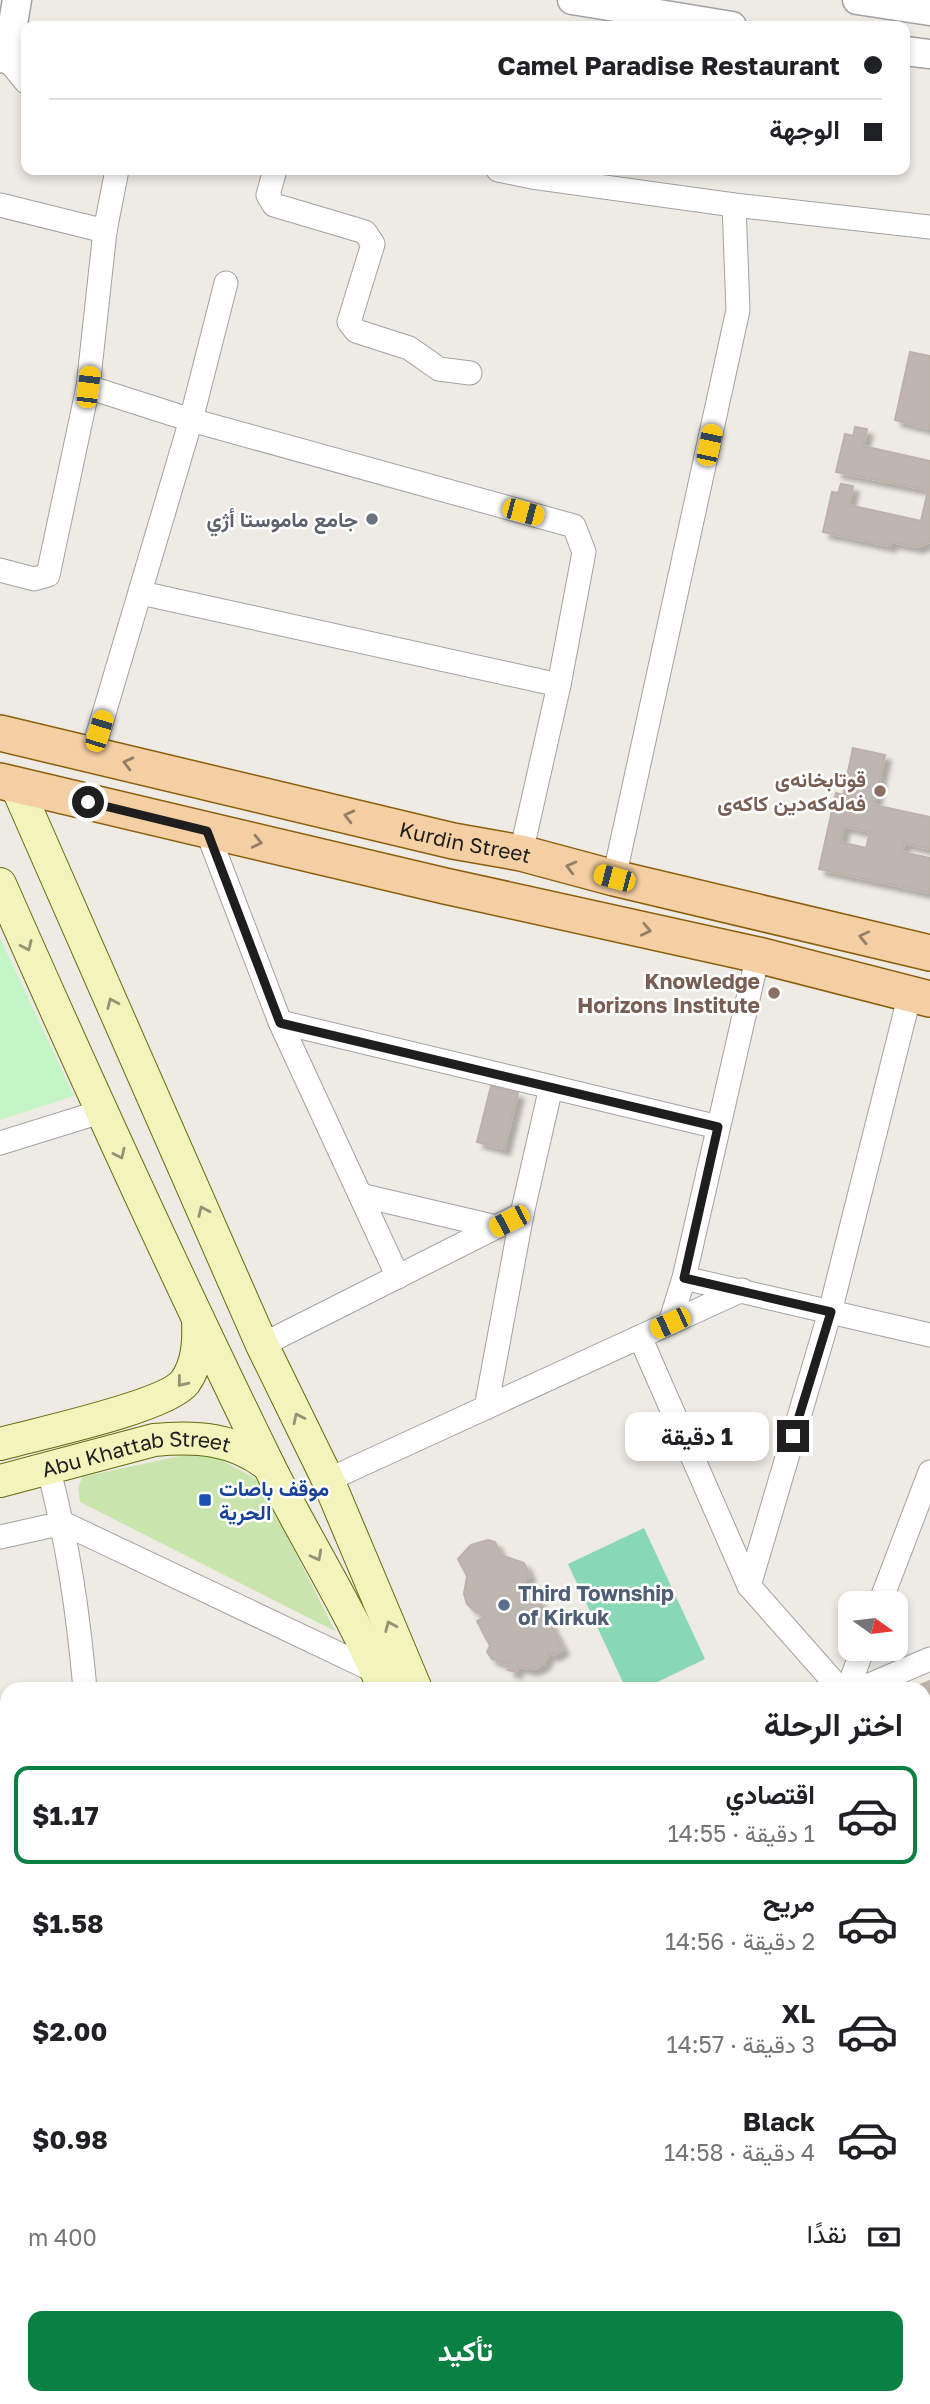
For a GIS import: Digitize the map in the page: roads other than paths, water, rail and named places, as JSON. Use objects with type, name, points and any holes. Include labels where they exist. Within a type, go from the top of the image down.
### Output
[{"type":"main road","name":"Kurdin Street","points":[[0,733],[453,841],[521,853],[614,878],[930,953]]},
{"type":"main road","points":[[8,783],[445,886],[758,955],[920,996]]},
{"type":"main road","points":[[8,783],[262,1345],[328,1480],[413,1682]]},
{"type":"main road","points":[[445,886],[453,841]]},
{"type":"main road","points":[[0,884],[100,1112],[198,1318],[269,1466],[381,1680]]},
{"type":"main road","name":"Abu Khattab Street","points":[[0,1444],[144,1405],[178,1389],[194,1365],[198,1349],[198,1318]]},
{"type":"main road","points":[[144,1405],[154,1440]]},
{"type":"main road","name":"Abu Khattab Street","points":[[0,1481],[154,1440],[194,1437],[215,1440],[246,1450],[269,1466]]},
{"type":"street","points":[[18,0],[4,59],[21,77]]},
{"type":"street","points":[[572,0],[701,21]]},
{"type":"street","points":[[868,1],[930,11]]},
{"type":"street","points":[[910,52],[930,54]]},
{"type":"street","points":[[0,570],[34,579],[48,575],[88,387],[106,231],[116,175]]},
{"type":"street","points":[[274,175],[268,195],[274,205],[365,232],[373,244],[349,322],[356,331],[409,348],[439,369],[470,373]]},
{"type":"street","points":[[522,175],[734,205],[930,228]]},
{"type":"street","points":[[0,205],[106,231]]},
{"type":"street","points":[[614,878],[738,310],[734,205]]},
{"type":"street","points":[[92,754],[191,420],[226,283]]},
{"type":"street","points":[[88,387],[191,420],[574,526],[584,552],[559,685],[521,853]]},
{"type":"street","points":[[141,593],[559,685]]},
{"type":"street","points":[[207,831],[280,1023],[398,1277]]},
{"type":"street","points":[[670,1323],[684,1278],[758,955]]},
{"type":"street","points":[[748,1586],[831,1312],[920,996]]},
{"type":"street","points":[[280,1023],[718,1127]]},
{"type":"street","points":[[486,1408],[522,1214],[551,1087]]},
{"type":"street","points":[[0,1143],[100,1112]]},
{"type":"street","points":[[360,1195],[496,1227]]},
{"type":"street","points":[[262,1345],[522,1214]]},
{"type":"street","points":[[684,1278],[930,1335]]},
{"type":"street","points":[[328,1480],[743,1290]]},
{"type":"street","points":[[640,1337],[748,1586],[833,1682]]},
{"type":"street","points":[[48,1467],[63,1523],[77,1603],[84,1682]]},
{"type":"street","points":[[885,1591],[930,1472]]},
{"type":"street","points":[[0,1537],[63,1523],[381,1680]]},
{"type":"street","points":[[876,1682],[930,1658]]},
{"type":"street","points":[[851,1682],[858,1661]]},
{"type":"place","name":"جامع ماموستا أژي","points":[[372,519]]},
{"type":"place","name":"قوتابخانەی فەلەکەدین کاکەی","points":[[880,791]]},
{"type":"place","name":"Knowledge Horizons Institute","points":[[774,993]]},
{"type":"place","name":"موقف باصات الحریة","points":[[205,1500]]},
{"type":"place","name":"Third Township of Kirkuk","points":[[504,1605]]}]
